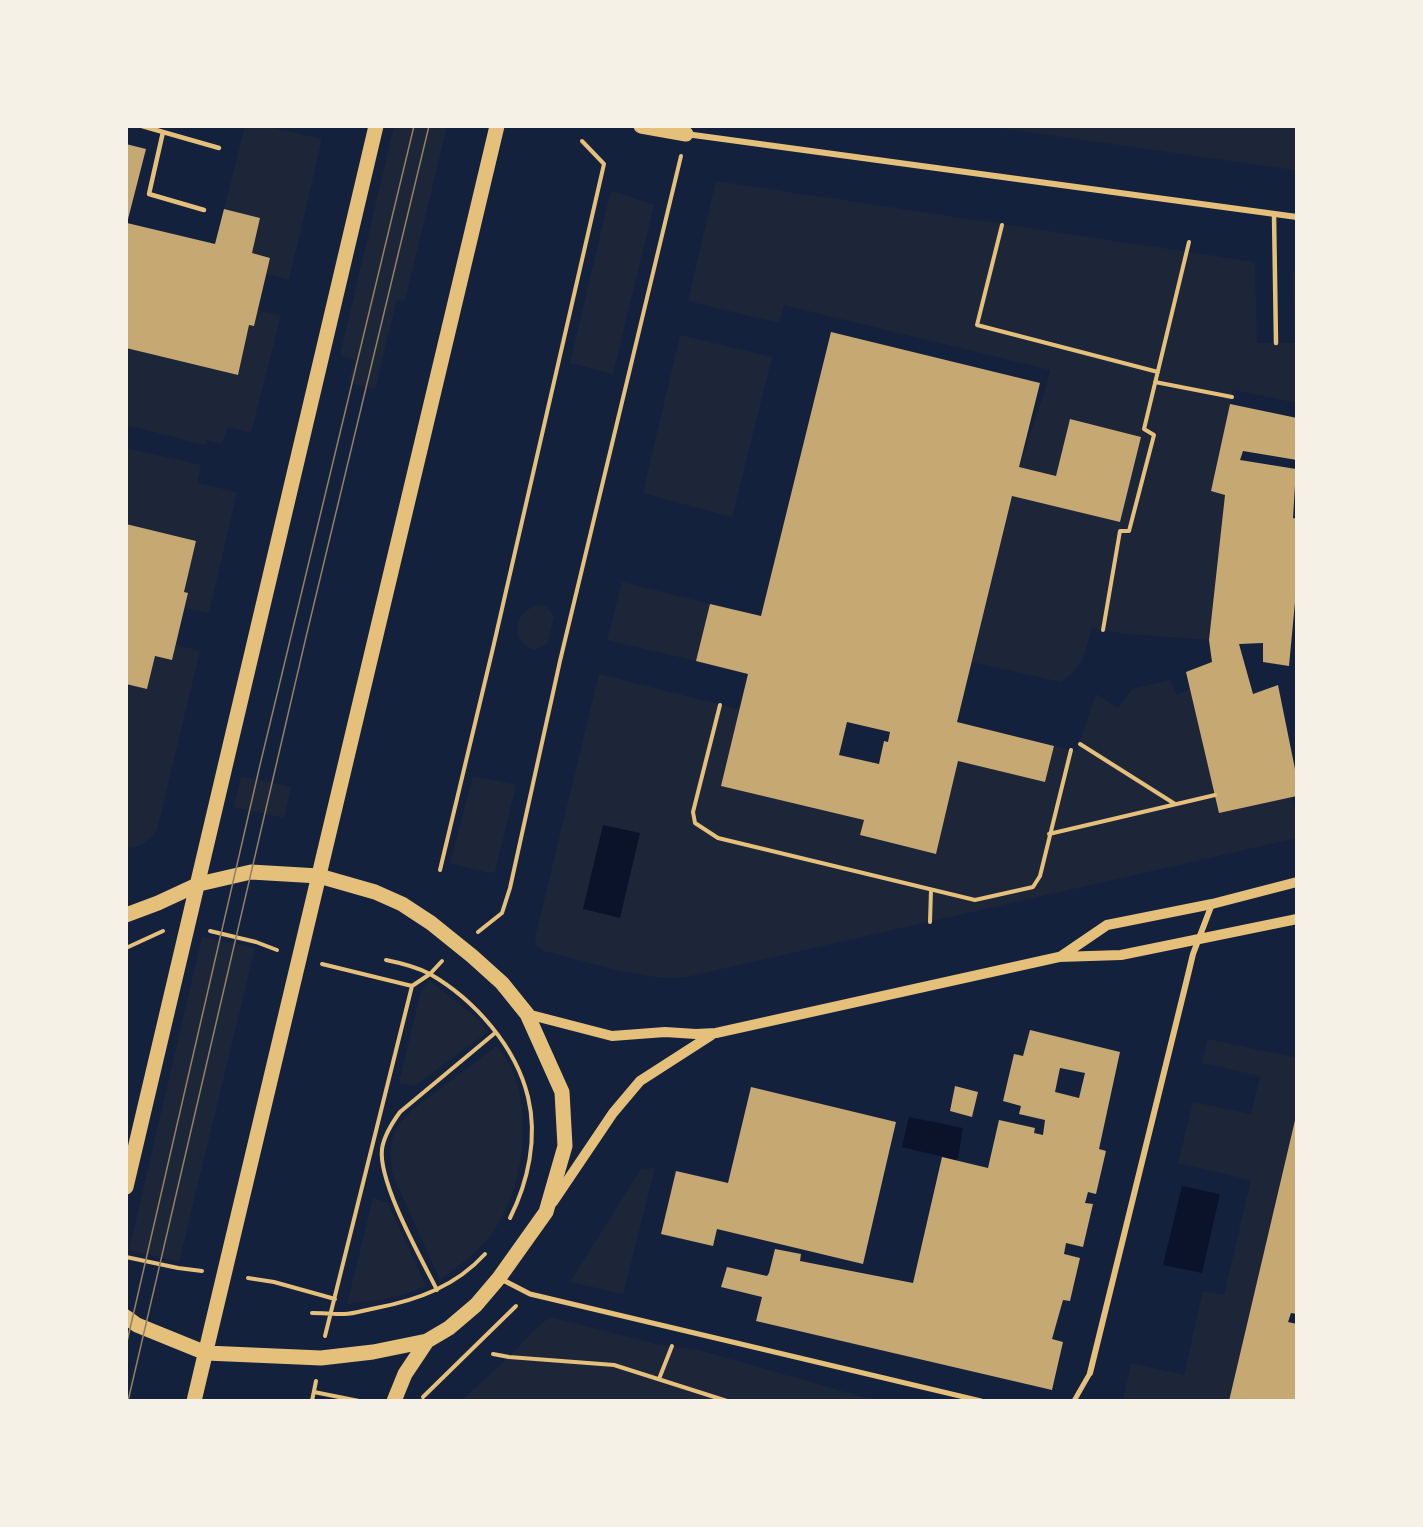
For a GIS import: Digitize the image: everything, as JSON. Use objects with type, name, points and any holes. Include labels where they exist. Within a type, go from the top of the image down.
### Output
[{"type":"main road","points":[[126,1187],[376,126]]},
{"type":"main road","points":[[194,1401],[497,126]]},
{"type":"main road","points":[[641,126],[686,134]]},
{"type":"main road","points":[[126,915],[199,884],[252,872],[319,876],[375,892],[402,904],[431,922],[502,983],[527,1014],[562,1092],[565,1146],[546,1212],[499,1278],[476,1305],[449,1328],[427,1341],[373,1352],[321,1358],[206,1353],[137,1325],[126,1317]]},
{"type":"main road","points":[[394,1401],[405,1374],[427,1341]]},
{"type":"street","points":[[686,134],[1297,217]]},
{"type":"street","points":[[1059,957],[1107,925],[1212,904],[1297,882]]},
{"type":"street","points":[[1074,1401],[1090,1373],[1187,978],[1212,904]]},
{"type":"street","points":[[527,1014],[612,1036],[665,1032],[716,1033],[1059,957],[1121,955],[1297,919]]},
{"type":"street","points":[[546,1212],[613,1113],[640,1081],[716,1033]]},
{"type":"street","points":[[499,1278],[530,1294],[981,1401]]},
{"type":"lane","points":[[142,126],[219,148]]},
{"type":"lane","points":[[163,132],[149,194],[204,210]]},
{"type":"lane","points":[[1274,214],[1276,343]]},
{"type":"path","points":[[440,870],[604,164],[582,141]]},
{"type":"path","points":[[502,913],[510,888],[563,649],[680,165]]},
{"type":"path","points":[[1002,225],[977,325],[1158,372]]},
{"type":"path","points":[[1103,630],[1120,531],[1129,531],[1154,435],[1144,429],[1189,242]]},
{"type":"path","points":[[1155,382],[1232,397]]},
{"type":"path","points":[[720,705],[693,812],[695,823],[718,838],[975,900],[1033,887],[1040,876],[1071,750]]},
{"type":"path","points":[[1080,744],[1175,804]]},
{"type":"path","points":[[1049,834],[1215,795]]},
{"type":"path","points":[[930,922],[931,890]]},
{"type":"path","points":[[126,948],[165,930],[205,930],[256,942],[299,958],[412,986]]},
{"type":"path","points":[[386,960],[406,964],[430,974],[474,1006],[505,1046],[517,1068],[528,1098],[531,1132],[527,1178],[508,1223]]},
{"type":"path","points":[[327,1324],[332,1313],[412,986],[430,974],[435,967]]},
{"type":"path","points":[[437,1290],[389,1189],[382,1163],[382,1148],[392,1123],[400,1112],[495,1033]]},
{"type":"path","points":[[312,1314],[346,1314],[394,1304],[437,1290],[475,1265],[486,1252]]},
{"type":"path","points":[[274,1282],[335,1299]]},
{"type":"path","points":[[422,1397],[530,1294]]},
{"type":"path","points":[[659,1379],[672,1346],[675,1328]]},
{"type":"path","points":[[493,1354],[614,1365],[727,1401]]},
{"type":"path","points":[[312,1401],[314,1392],[359,1401]]},
{"type":"shaded area","points":[[245,126],[265,126],[322,139],[289,280],[266,274],[270,258],[252,253],[260,218],[224,209]]},
{"type":"shaded area","points":[[394,126],[447,126],[405,301],[397,300],[375,389],[349,383],[355,359],[340,355]]},
{"type":"shaded area","points":[[987,126],[1297,126],[1297,170],[1287,169]]},
{"type":"shaded area","points":[[716,181],[1255,262],[1257,343],[1294,343],[1293,271],[1297,272],[1297,403],[1233,390],[1211,490],[1225,495],[1209,640],[1126,634],[1092,628],[1079,665],[1061,682],[972,662],[1012,496],[1120,522],[1141,437],[1070,419],[1056,476],[1019,467],[1050,370],[784,305],[779,323],[688,301]]},
{"type":"shaded area","points":[[615,192],[654,205],[613,374],[570,363],[609,198],[611,193]]},
{"type":"shaded area","points":[[257,310],[281,315],[251,433],[228,427],[222,444],[207,440],[205,445],[126,425],[126,348],[238,375],[249,325]]},
{"type":"shaded area","points":[[680,335],[772,357],[732,517],[643,493]]},
{"type":"shaded area","points":[[126,448],[201,465],[197,483],[237,492],[209,613],[185,608],[188,594],[184,592],[196,541],[126,524]]},
{"type":"shaded area","points":[[622,582],[710,604],[696,661],[607,640]]},
{"type":"shaded area","points":[[539,605],[546,606],[554,617],[547,644],[534,650],[520,639],[517,626],[524,613]]},
{"type":"shaded area","points":[[176,645],[200,651],[157,830],[144,843],[126,848],[126,684],[147,689],[155,656],[172,660]]},
{"type":"shaded area","points":[[599,674],[746,711],[721,786],[864,820],[860,836],[935,854],[958,761],[1045,782],[1054,746],[1077,751],[1096,694],[1118,708],[1132,689],[1170,680],[1177,695],[1190,689],[1219,813],[1292,797],[1297,817],[1297,838],[686,977],[669,978],[615,970],[544,951],[537,947],[535,938]]},
{"type":"shaded area","points":[[241,776],[291,787],[284,818],[234,807]]},
{"type":"shaded area","points":[[473,776],[516,785],[495,872],[489,873],[450,863]]},
{"type":"shaded area","points":[[603,825],[640,833],[620,918],[583,909]]},
{"type":"shaded area","points":[[202,937],[255,948],[179,1262],[129,1250]]},
{"type":"shaded area","points":[[429,980],[480,1021],[488,1032],[415,1086],[399,1083],[421,991]]},
{"type":"shaded area","points":[[1208,1039],[1297,1058],[1297,1112],[1229,1401],[1123,1401],[1131,1363],[1184,1375],[1203,1291],[1224,1295],[1251,1180],[1178,1163],[1193,1102],[1251,1114],[1260,1076],[1202,1063]]},
{"type":"shaded area","points":[[497,1046],[510,1065],[518,1085],[522,1108],[521,1156],[516,1180],[509,1203],[499,1223],[486,1241],[470,1257],[440,1280],[394,1178],[391,1147],[394,1135],[407,1115]]},
{"type":"shaded area","points":[[909,1117],[963,1128],[958,1158],[956,1160],[902,1147]]},
{"type":"shaded area","points":[[655,1168],[623,1294],[570,1282],[641,1169]]},
{"type":"shaded area","points":[[1182,1186],[1220,1194],[1202,1273],[1163,1265]]},
{"type":"shaded area","points":[[373,1198],[388,1203],[426,1286],[397,1296],[347,1304]]},
{"type":"shaded area","points":[[550,1317],[656,1344],[699,1350],[863,1397],[892,1401],[461,1401]]},
{"type":"building","points":[[126,144],[146,149],[127,223],[215,244],[224,209],[260,218],[252,253],[270,258],[254,326],[249,325],[238,375],[126,348]]},
{"type":"building","points":[[831,332],[1040,383],[1019,467],[1056,476],[1070,419],[1141,437],[1120,522],[1012,496],[957,722],[1054,746],[1045,782],[958,761],[936,854],[860,835],[864,820],[721,786],[748,674],[696,661],[710,604],[761,616]],"holes":[[[847,722],[890,732],[888,742],[884,741],[879,764],[839,755]]]},
{"type":"building","points":[[1230,404],[1297,418],[1297,460],[1243,451],[1240,460],[1296,469],[1293,518],[1297,519],[1297,581],[1289,666],[1263,662],[1263,643],[1239,644],[1253,694],[1278,685],[1297,779],[1297,796],[1219,813],[1186,672],[1212,662],[1209,640],[1225,495],[1211,491]]},
{"type":"building","points":[[126,524],[196,541],[184,592],[188,593],[172,660],[155,656],[147,689],[126,684]]},
{"type":"building","points":[[1030,1030],[1120,1052],[1099,1149],[1106,1151],[1096,1194],[1088,1192],[1085,1203],[1093,1204],[1083,1247],[1066,1243],[1064,1254],[1080,1258],[1070,1301],[1063,1300],[1052,1339],[1063,1342],[1052,1390],[756,1321],[762,1297],[721,1287],[727,1267],[767,1276],[775,1249],[801,1254],[800,1261],[913,1283],[942,1157],[988,1168],[999,1120],[1035,1128],[1034,1133],[1043,1135],[1045,1120],[1019,1114],[1021,1106],[1003,1101],[1014,1054],[1023,1056]],"holes":[[[1060,1068],[1085,1073],[1079,1098],[1055,1092]]]},
{"type":"building","points":[[955,1086],[978,1092],[972,1117],[950,1111]]},
{"type":"building","points":[[751,1087],[896,1122],[863,1264],[717,1229],[713,1246],[661,1234],[676,1171],[728,1183]]},
{"type":"building","points":[[1296,1116],[1297,1314],[1291,1313],[1288,1322],[1297,1324],[1297,1401],[1229,1401]]},
{"type":"tram line","points":[[126,1346],[260,765],[414,126]]},
{"type":"tram line","points":[[128,1401],[306,637],[429,126]]}]
